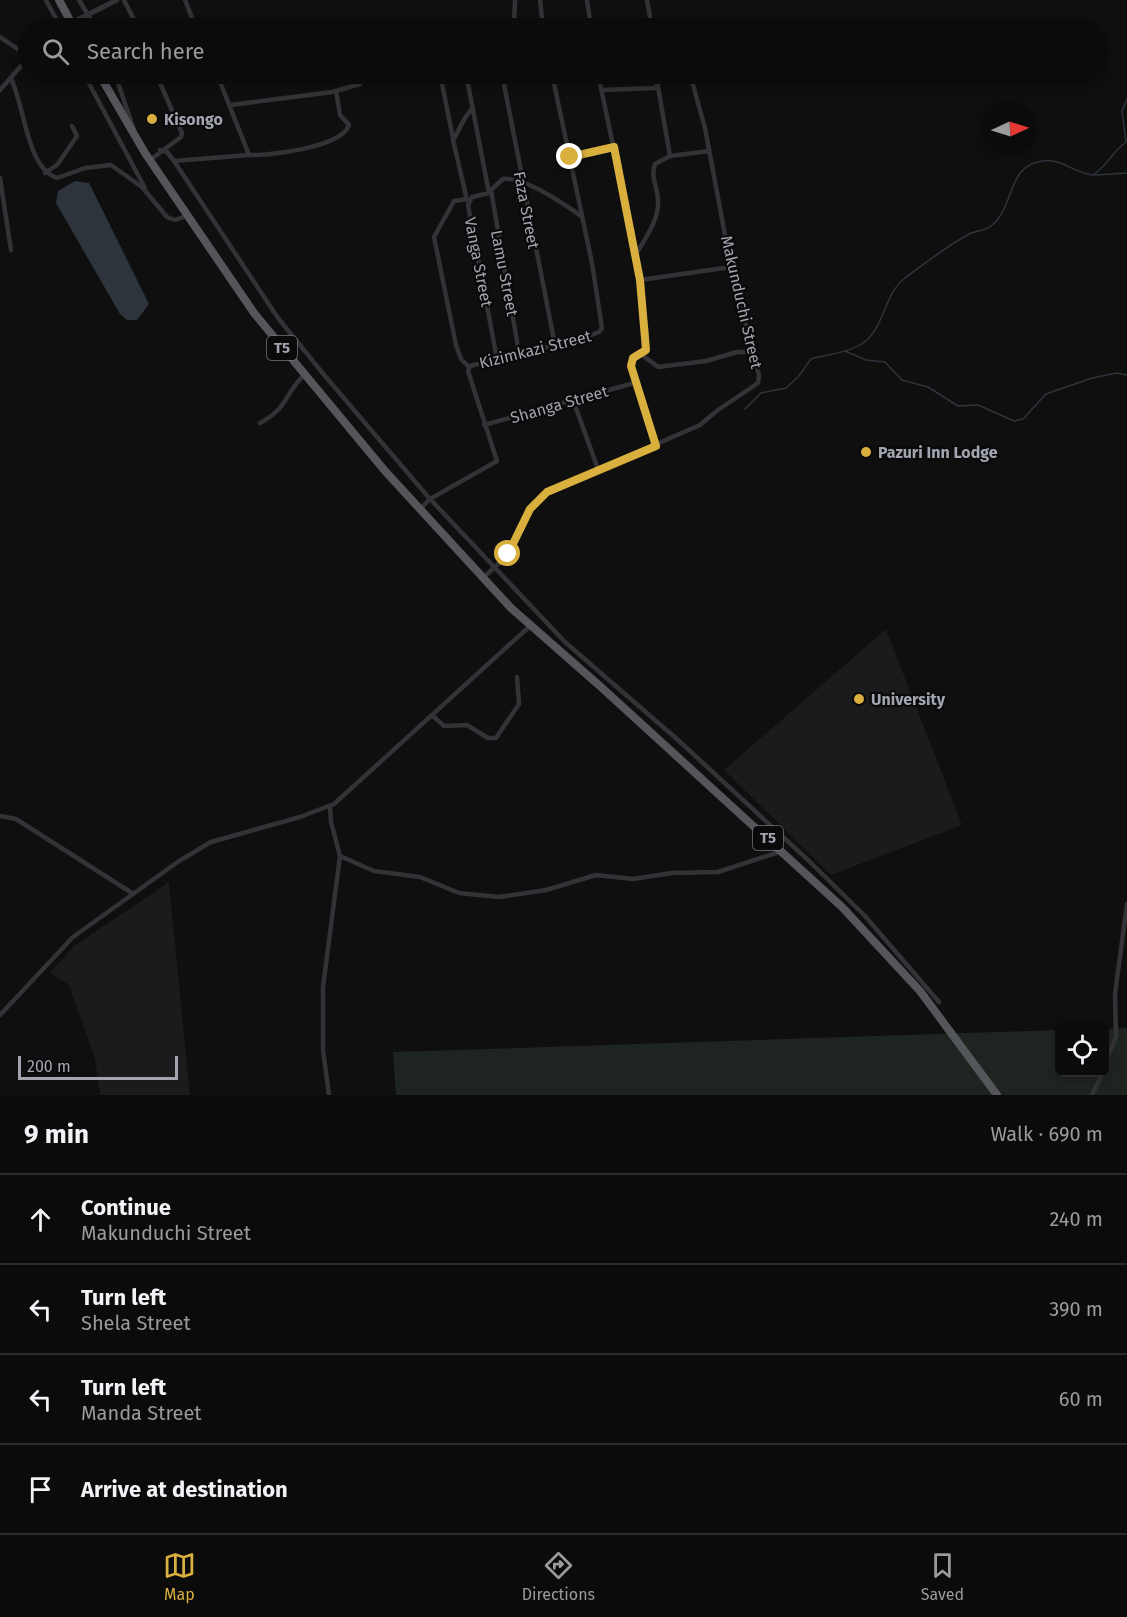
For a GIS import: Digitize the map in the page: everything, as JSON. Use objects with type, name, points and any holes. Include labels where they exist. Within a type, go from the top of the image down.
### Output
[{"type":"highway","points":[[59,0],[69,18]]},
{"type":"highway","name":"T5","points":[[105,84],[186,216],[254,313],[304,375],[420,509],[511,609],[842,907],[920,991],[997,1095]]},
{"type":"street","points":[[46,0],[56,18]]},
{"type":"street","points":[[79,0],[91,18]]},
{"type":"street","points":[[85,18],[117,0]]},
{"type":"street","points":[[124,0],[133,18]]},
{"type":"street","points":[[185,0],[192,18]]},
{"type":"street","points":[[514,18],[515,0]]},
{"type":"street","points":[[540,0],[542,18]]},
{"type":"street","points":[[587,0],[590,18]]},
{"type":"street","points":[[647,0],[650,18]]},
{"type":"street","points":[[1,36],[18,49]]},
{"type":"street","points":[[0,90],[18,70]]},
{"type":"street","points":[[11,79],[37,161],[45,173],[57,178],[85,168],[111,165],[148,192]]},
{"type":"street","points":[[89,84],[148,192],[167,217],[175,220],[186,216]]},
{"type":"street","points":[[118,84],[138,141]]},
{"type":"street","points":[[150,160],[160,150],[181,137],[182,132],[160,84]]},
{"type":"street","points":[[222,84],[249,155]]},
{"type":"street","points":[[231,105],[336,91],[360,84]]},
{"type":"street","points":[[442,84],[467,201],[454,201],[434,237],[459,355],[469,367]]},
{"type":"street","name":"Vanga Street","points":[[468,84],[489,193],[472,197],[467,201],[497,359]]},
{"type":"street","name":"Faza Street","points":[[504,84],[555,345]]},
{"type":"street","name":"Kizimkazi Street","points":[[420,509],[430,499],[496,462],[495,451],[484,426],[469,367],[591,335],[602,328],[554,84]]},
{"type":"street","points":[[600,84],[640,280],[647,345],[642,355],[631,362],[634,383],[656,446]]},
{"type":"street","points":[[658,84],[670,156]]},
{"type":"street","name":"Makunduchi Street","points":[[483,578],[508,554],[534,503],[547,492],[700,425],[728,402],[755,386],[759,375],[731,267],[710,152],[693,84]]},
{"type":"street","points":[[602,90],[657,87]]},
{"type":"street","points":[[174,161],[288,151],[341,136],[349,125],[340,115],[336,91]]},
{"type":"street","points":[[453,139],[461,128],[465,114],[473,108]]},
{"type":"street","points":[[45,173],[57,165],[77,136],[72,126]]},
{"type":"street","points":[[570,157],[614,147]]},
{"type":"street","points":[[160,150],[167,152],[174,161],[278,318],[430,499],[565,642],[678,740],[816,867],[864,915],[939,1002]]},
{"type":"street","points":[[636,254],[658,206],[653,170],[659,160],[670,156],[710,152]]},
{"type":"street","points":[[0,179],[11,250]]},
{"type":"street","points":[[489,193],[494,185],[503,179],[521,181],[560,201],[581,216]]},
{"type":"street","name":"Lamu Street","points":[[489,193],[510,286],[519,353]]},
{"type":"street","points":[[640,280],[731,267]]},
{"type":"street","points":[[642,355],[658,367],[753,352]]},
{"type":"street","points":[[260,423],[282,409],[290,389],[304,375]]},
{"type":"street","name":"Shanga Street","points":[[484,426],[634,383]]},
{"type":"street","points":[[573,400],[598,469]]},
{"type":"street","points":[[0,1015],[73,937],[132,893],[211,842],[330,806],[433,716],[530,626]]},
{"type":"street","points":[[433,716],[444,726],[467,725],[477,734],[494,739],[519,704],[518,677]]},
{"type":"street","points":[[329,1095],[323,1050],[323,987],[340,856],[331,822],[330,806]]},
{"type":"street","points":[[0,816],[16,819],[132,893]]},
{"type":"street","points":[[340,856],[380,873],[427,879],[454,892],[499,897],[546,890],[596,875],[633,879],[672,873],[718,872],[782,851]]},
{"type":"street","points":[[1109,1053],[1116,1037],[1116,983],[1127,904]]},
{"type":"street","points":[[1092,1095],[1101,1077]]},
{"type":"shaded area","points":[[75,181],[89,183],[149,304],[137,320],[127,320],[120,314],[56,203],[58,191]]},
{"type":"shaded area","name":"University","points":[[886,629],[962,825],[831,875],[724,770]]},
{"type":"shaded area","points":[[169,882],[190,1095],[100,1095],[95,1059],[69,985],[50,973],[74,946]]},
{"type":"shaded area","points":[[1127,1028],[1127,1095],[396,1095],[393,1052],[1055,1030],[1055,1077],[1109,1077],[1109,1029]]},
{"type":"waterway","points":[[745,409],[761,393],[786,388],[798,377],[811,359],[844,351],[863,343],[870,337],[898,285],[953,244],[969,234],[991,226],[1004,209],[1016,179],[1030,164],[1049,161],[1086,174],[1093,175],[1098,171],[1126,142],[1122,111],[1127,99]]},
{"type":"waterway","points":[[1095,175],[1127,173]]},
{"type":"waterway","points":[[845,351],[866,360],[885,362],[902,380],[928,387],[958,406],[978,405],[1014,421],[1023,419],[1046,394],[1092,378],[1117,373],[1127,375]]},
{"type":"place","name":"Kisongo","points":[[152,119]]},
{"type":"place","name":"Pazuri Inn Lodge","points":[[866,452]]},
{"type":"place","name":"University","points":[[859,699]]},
{"type":"route","points":[[508,554],[530,509],[547,492],[573,479],[656,446],[634,383],[631,366],[633,358],[644,354],[647,334],[636,254],[614,147],[570,157]]}]
